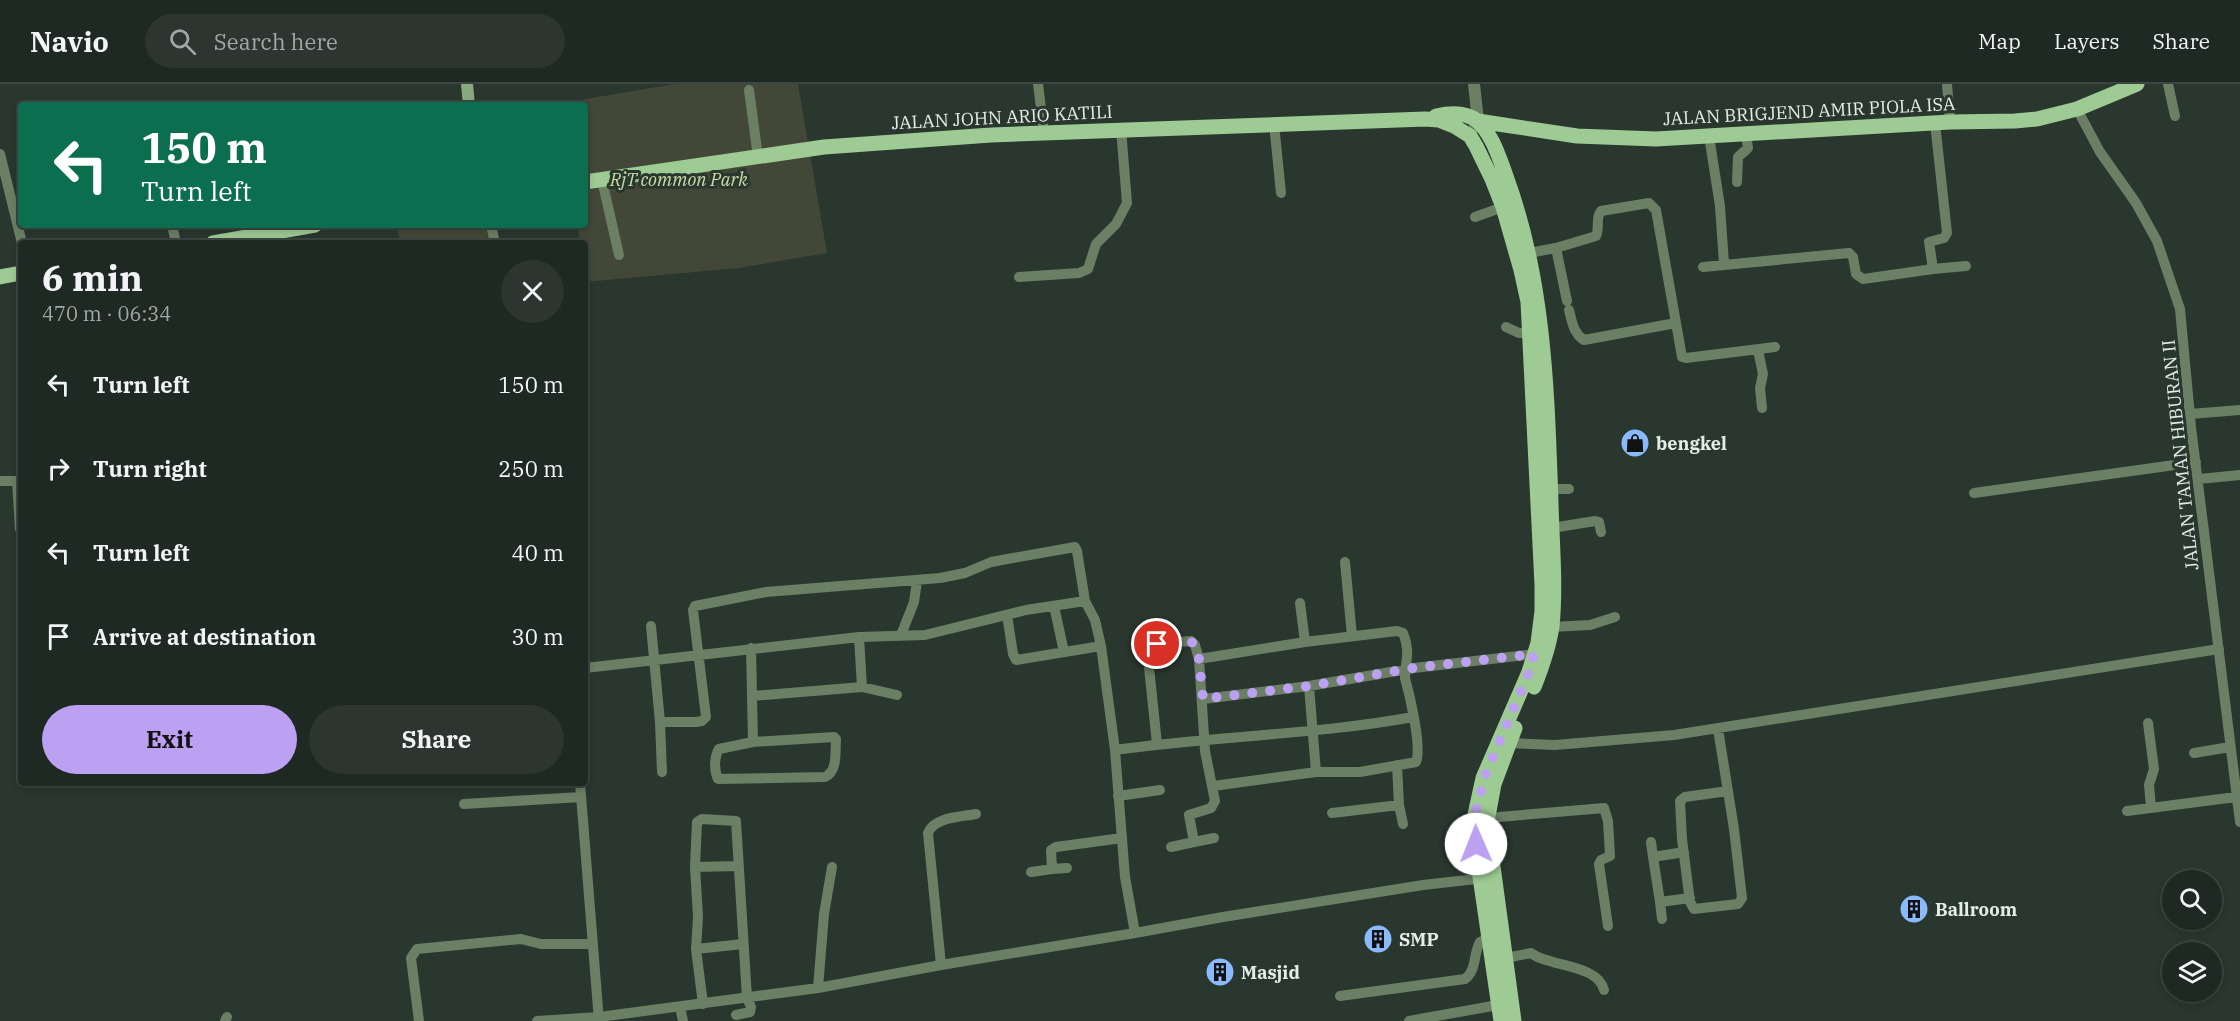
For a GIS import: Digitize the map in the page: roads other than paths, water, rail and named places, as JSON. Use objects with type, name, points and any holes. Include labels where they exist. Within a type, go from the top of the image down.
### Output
[{"type":"main road","points":[[467,84],[469,102]]},
{"type":"main road","name":"JALAN BRIGJEND AMIR PIOLA ISA","points":[[1478,122],[1577,136],[1656,140],[1950,122],[2032,120],[2077,109],[2137,84]]},
{"type":"main road","name":"JALAN JOHN ARIO KATILI","points":[[1425,119],[1439,115],[1460,114],[1478,122]]},
{"type":"main road","name":"JALAN JOHN ARIO KATILI","points":[[588,182],[824,147],[1121,129],[1425,119],[1449,123],[1470,136]]},
{"type":"main road","points":[[1478,122],[1489,137],[1500,160],[1514,197],[1529,253],[1542,328],[1548,406],[1552,528],[1552,627],[1542,666],[1494,784],[1487,818],[1489,938],[1501,1021]]},
{"type":"main road","points":[[1470,136],[1492,179],[1503,207],[1521,270],[1528,302],[1531,333],[1542,611],[1529,672],[1493,752],[1474,819],[1506,958],[1514,1021]]},
{"type":"main road","points":[[230,240],[298,228]]},
{"type":"main road","points":[[0,277],[18,274]]},
{"type":"street","points":[[1038,84],[1044,133]]},
{"type":"street","points":[[1470,136],[1478,122],[1474,84]]},
{"type":"street","points":[[1947,84],[1950,122]]},
{"type":"street","points":[[2168,84],[2175,116]]},
{"type":"street","points":[[749,90],[758,157]]},
{"type":"street","name":"JALAN TAMAN HIBURAN II","points":[[2077,109],[2100,152],[2136,203],[2162,253],[2180,309],[2190,414],[2240,822]]},
{"type":"street","points":[[1933,269],[1929,242],[1944,237],[1947,233],[1935,123]]},
{"type":"street","points":[[1274,124],[1281,193]]},
{"type":"street","points":[[1019,277],[1079,273],[1089,269],[1096,244],[1116,224],[1127,203],[1121,129]]},
{"type":"street","points":[[1737,182],[1738,157],[1748,148],[1746,134]]},
{"type":"street","points":[[1709,136],[1720,206],[1724,264]]},
{"type":"street","points":[[0,154],[18,227]]},
{"type":"street","points":[[602,180],[619,255]]},
{"type":"street","points":[[1529,253],[1596,236],[1598,215],[1601,211],[1652,204],[1656,210],[1681,353],[1684,358],[1775,347]]},
{"type":"street","points":[[1475,217],[1503,207]]},
{"type":"street","points":[[1556,248],[1573,328],[1578,337],[1584,340],[1676,323]]},
{"type":"street","points":[[1703,267],[1849,253],[1853,257],[1856,274],[1863,279],[1966,266]]},
{"type":"street","points":[[1506,327],[1519,333],[1531,333]]},
{"type":"street","points":[[1758,350],[1763,374],[1760,387],[1762,408]]},
{"type":"street","points":[[2190,414],[2240,410]]},
{"type":"street","points":[[1974,493],[2196,462]]},
{"type":"street","points":[[2199,479],[2240,475]]},
{"type":"street","points":[[0,481],[18,481]]},
{"type":"street","points":[[1551,489],[1569,489]]},
{"type":"street","points":[[1552,528],[1595,521],[1599,522],[1601,532]]},
{"type":"street","points":[[660,722],[704,720],[706,712],[693,610],[697,604],[766,592],[882,581],[917,581],[965,573],[991,562],[1075,547],[1085,601],[1095,620],[1101,646],[1115,750],[1125,877],[1135,933]]},
{"type":"street","points":[[1345,562],[1352,636]]},
{"type":"street","points":[[901,636],[914,602],[917,581]]},
{"type":"street","points":[[588,668],[859,637],[925,635],[1007,615],[1085,601]]},
{"type":"street","points":[[1300,603],[1305,642]]},
{"type":"street","points":[[1054,606],[1064,652]]},
{"type":"street","points":[[1007,615],[1012,654],[1016,660],[1101,646]]},
{"type":"street","points":[[1552,627],[1590,625],[1615,617]]},
{"type":"street","points":[[651,626],[662,772]]},
{"type":"street","points":[[1199,659],[1305,642],[1397,631],[1403,633],[1410,669],[1410,699],[1418,760],[1360,772],[1316,772],[1213,786]]},
{"type":"street","points":[[859,637],[862,687]]},
{"type":"street","points":[[1157,744],[1147,648],[1157,644],[1188,640],[1195,645],[1199,659],[1208,773],[1215,801],[1206,810],[1189,815],[1194,842]]},
{"type":"street","points":[[752,648],[753,742]]},
{"type":"street","points":[[1509,743],[1555,745],[1718,729],[2219,649]]},
{"type":"street","points":[[1203,699],[1309,686],[1410,669],[1534,654]]},
{"type":"street","points":[[1309,686],[1316,772]]},
{"type":"street","points":[[753,696],[862,687],[897,695]]},
{"type":"street","points":[[1115,750],[1157,744],[1313,731],[1413,717]]},
{"type":"street","points":[[2148,723],[2154,769],[2149,785],[2151,807]]},
{"type":"street","points":[[1718,729],[1728,791],[1742,900],[1738,904],[1694,909],[1691,907],[1684,852],[1680,807],[1682,799],[1728,791]]},
{"type":"street","points":[[834,737],[836,740],[834,768],[830,775],[825,777],[718,779],[715,766],[718,749],[753,742],[834,737]]},
{"type":"street","points":[[2194,753],[2230,747]]},
{"type":"street","points":[[1397,765],[1399,805],[1403,824]]},
{"type":"street","points":[[580,786],[599,1019]]},
{"type":"street","points":[[1118,796],[1160,790]]},
{"type":"street","points":[[464,804],[581,797]]},
{"type":"street","points":[[2127,811],[2236,797]]},
{"type":"street","points":[[1332,813],[1399,805]]},
{"type":"street","points":[[1487,818],[1604,808],[1608,821],[1610,856],[1601,860],[1599,864],[1608,926]]},
{"type":"street","points":[[940,965],[928,833],[930,827],[937,822],[976,814]]},
{"type":"street","points":[[703,1004],[696,949],[698,917],[695,867],[696,826],[697,822],[702,819],[736,821],[747,998],[751,1007],[750,1012],[736,1015]]},
{"type":"street","points":[[1052,869],[1052,849],[1122,838]]},
{"type":"street","points":[[1172,847],[1214,838]]},
{"type":"street","points":[[1651,842],[1662,919]]},
{"type":"street","points":[[1653,856],[1684,852]]},
{"type":"street","points":[[695,867],[739,866]]},
{"type":"street","points":[[818,988],[824,914],[832,867]]},
{"type":"street","points":[[1031,872],[1067,868]]},
{"type":"street","points":[[537,1021],[599,1019],[818,988],[1223,917],[1488,879]]},
{"type":"street","points":[[1659,902],[1690,898]]},
{"type":"street","points":[[1340,996],[1466,979],[1474,965],[1480,942],[1489,938]]},
{"type":"street","points":[[419,1021],[411,958],[417,949],[521,939],[541,944],[592,944]]},
{"type":"street","points":[[696,949],[743,944]]},
{"type":"street","points":[[1506,958],[1531,953],[1543,960],[1568,965],[1597,977],[1604,990]]},
{"type":"street","points":[[1409,1021],[1498,1005]]},
{"type":"street","points":[[680,1007],[683,1021]]},
{"type":"place","name":"bengkel","points":[[1635,443]]},
{"type":"place","name":"Ballroom","points":[[1914,909]]},
{"type":"place","name":"SMP","points":[[1378,939]]},
{"type":"place","name":"Masjid","points":[[1220,972]]},
{"type":"park label","name":"RjT common Park","points":[[679,179]]}]
